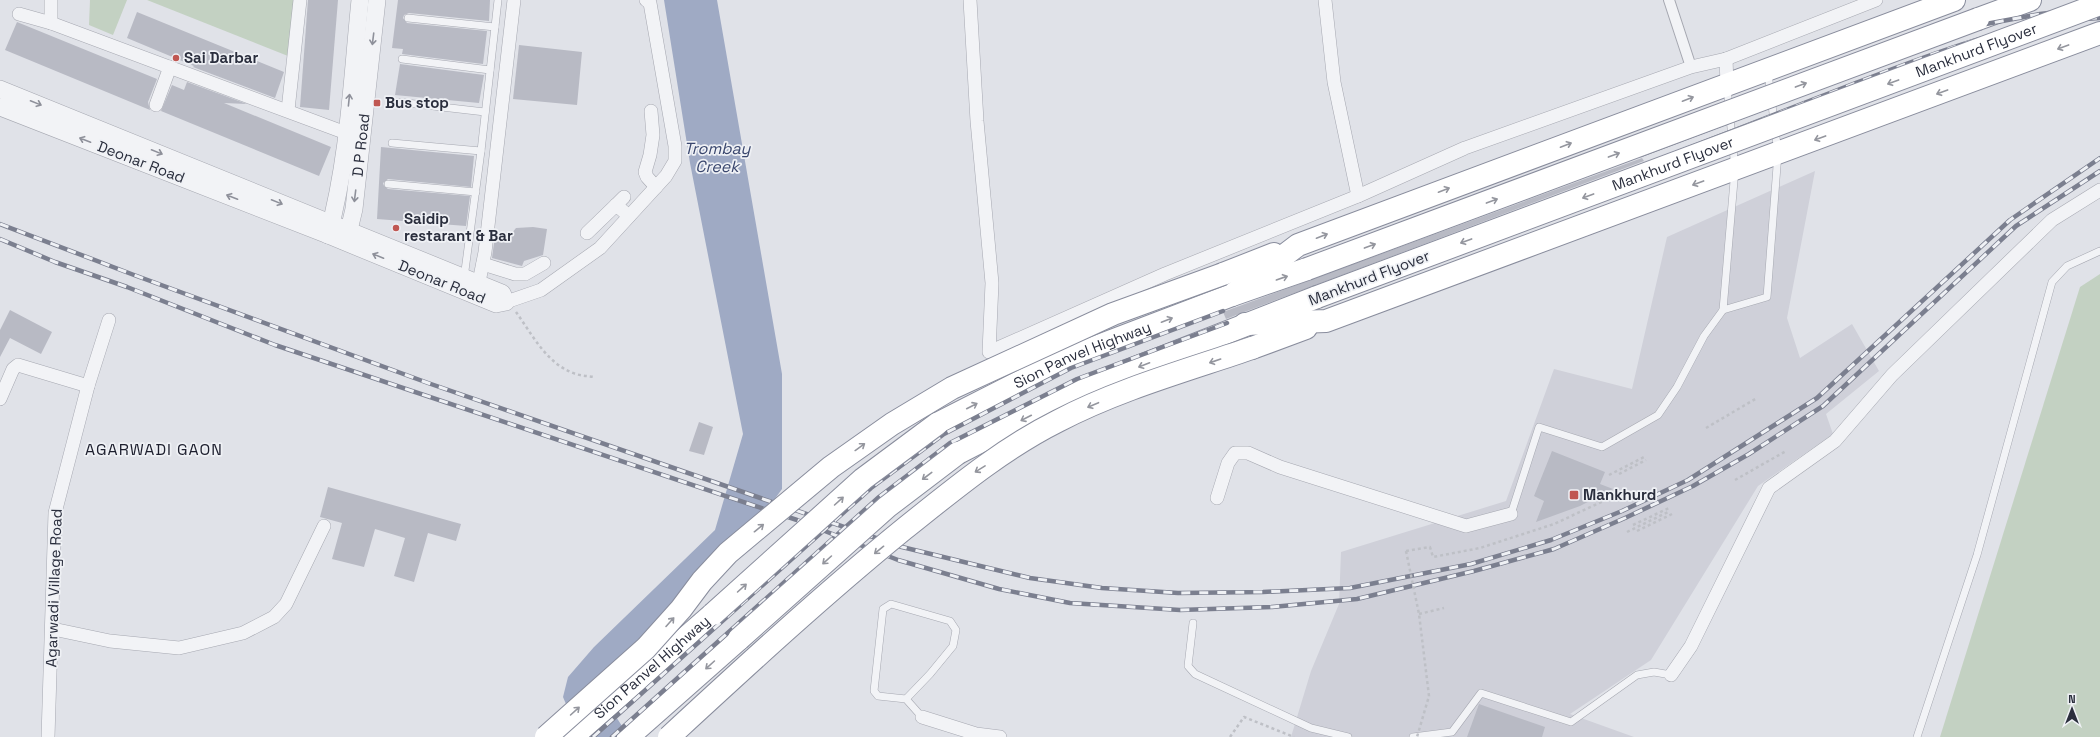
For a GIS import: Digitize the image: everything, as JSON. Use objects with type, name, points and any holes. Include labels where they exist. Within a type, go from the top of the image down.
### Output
[{"type":"highway","points":[[546,737],[646,648],[681,609],[702,581],[728,553],[831,467],[892,424],[952,388],[1113,314],[1954,0]]},
{"type":"highway","points":[[2013,4],[2030,0]]},
{"type":"highway","name":"Mankhurd Flyover","points":[[1232,295],[1307,269],[1978,19],[2013,4]]},
{"type":"highway","name":"Mankhurd Flyover","points":[[1245,324],[2100,4]]},
{"type":"highway","points":[[670,737],[848,575],[974,473],[1058,421],[1146,385],[1326,321],[2100,33]]},
{"type":"highway","points":[[1232,295],[1298,245]]},
{"type":"highway","name":"Sion Panvel Highway","points":[[572,737],[864,479],[937,424],[1067,358],[1232,295]]},
{"type":"highway","points":[[1245,324],[1326,321]]},
{"type":"highway","name":"Sion Panvel Highway","points":[[628,737],[887,507],[958,453],[1082,389],[1245,324]]},
{"type":"street","points":[[51,0],[51,23]]},
{"type":"street","points":[[288,110],[300,0]]},
{"type":"street","name":"D P Road","points":[[329,229],[337,202],[360,0]]},
{"type":"street","name":"D P Road","points":[[346,236],[354,209],[377,0]]},
{"type":"street","points":[[478,290],[483,264],[514,0]]},
{"type":"street","points":[[506,302],[541,290],[600,248],[666,176],[675,161],[675,146],[650,3],[646,0]]},
{"type":"street","points":[[970,0],[977,121],[992,283],[988,352],[1165,274],[1358,196],[1465,148],[1691,67],[1726,59],[1876,0]]},
{"type":"street","points":[[1325,0],[1334,82],[1358,196]]},
{"type":"street","points":[[1669,0],[1691,67]]},
{"type":"street","points":[[19,14],[51,23],[288,110],[346,133]]},
{"type":"street","points":[[1726,59],[1727,84]]},
{"type":"street","points":[[156,105],[170,67]]},
{"type":"street","name":"Deonar Road","points":[[0,89],[329,229],[478,290],[502,293],[506,302]]},
{"type":"street","name":"Deonar Road","points":[[0,107],[329,229]]},
{"type":"street","points":[[651,111],[653,135],[650,155],[644,172],[646,177],[656,187]]},
{"type":"street","points":[[1671,675],[1691,646],[1769,488],[1834,441],[1892,375],[2052,220],[2100,190]]},
{"type":"street","points":[[587,234],[620,201],[629,216]]},
{"type":"street","name":"Deonar Road","points":[[346,236],[464,278],[478,290]]},
{"type":"street","points":[[483,264],[515,274],[526,274],[544,263]]},
{"type":"street","name":"Agarwadi Village Road","points":[[48,737],[53,629],[55,513],[88,386],[109,320]]},
{"type":"street","points":[[0,399],[13,369],[18,366],[88,386]]},
{"type":"street","points":[[1217,498],[1228,463],[1235,453],[1248,453],[1280,467],[1466,526],[1511,514]]},
{"type":"street","points":[[53,629],[110,641],[179,648],[243,634],[274,617],[286,604],[324,526]]},
{"type":"street","points":[[922,716],[976,734],[1000,737]]},
{"type":"lane","points":[[464,278],[476,192],[498,0]]},
{"type":"lane","points":[[408,18],[495,27]]},
{"type":"lane","points":[[402,59],[490,70]]},
{"type":"lane","points":[[1723,310],[1767,297],[1778,153],[1767,69]]},
{"type":"lane","points":[[1511,514],[1539,427],[1602,448],[1658,415],[1677,387],[1704,336],[1723,310],[1735,169],[1727,84]]},
{"type":"lane","points":[[398,102],[485,112]]},
{"type":"lane","points":[[392,143],[481,151]]},
{"type":"lane","points":[[388,184],[476,192]]},
{"type":"lane","points":[[1918,737],[1977,555],[2052,282],[2067,266],[2100,251]]},
{"type":"lane","points":[[906,699],[930,674],[953,646],[956,630],[950,621],[891,604],[883,609],[874,691],[878,696],[906,699],[922,716]]},
{"type":"lane","points":[[1193,623],[1188,666],[1195,674],[1311,728],[1348,737]]},
{"type":"lane","points":[[1413,737],[1452,732],[1481,693],[1571,722],[1638,675],[1654,672],[1671,675]]},
{"type":"path","points":[[506,302],[514,309],[535,337],[539,347],[562,367],[576,374],[594,377]]},
{"type":"path","points":[[1706,428],[1757,398]]},
{"type":"path","points":[[1735,480],[1786,451]]},
{"type":"path","points":[[1609,475],[1645,458],[1618,474]]},
{"type":"path","points":[[1417,737],[1429,696],[1419,614],[1406,551],[1430,546],[1433,557],[1480,548],[1554,524],[1624,492]]},
{"type":"path","points":[[1626,532],[1669,509],[1634,525]]},
{"type":"path","points":[[1637,531],[1672,514]]},
{"type":"path","points":[[1419,614],[1444,608]]},
{"type":"path","points":[[1230,737],[1244,717],[1294,737]]},
{"type":"shaded area","points":[[1815,171],[1787,318],[1800,358],[1852,324],[1879,371],[1826,414],[1833,434],[1758,486],[1651,660],[1570,714],[1634,737],[1291,737],[1311,671],[1339,604],[1341,552],[1506,501],[1554,369],[1632,389],[1667,237]]},
{"type":"green space","points":[[90,0],[127,0],[113,35],[89,25]]},
{"type":"green space","points":[[147,0],[297,0],[293,58]]},
{"type":"green space","points":[[2100,274],[2100,737],[1940,737],[2080,287]]},
{"type":"water","name":"Trombay Creek","points":[[664,0],[717,0],[782,374],[782,489],[739,548],[604,698],[629,737],[580,737],[563,697],[568,677],[594,647],[715,530],[743,434],[690,163]]},
{"type":"building","points":[[308,0],[338,0],[329,110],[300,107]]},
{"type":"building","points":[[398,0],[490,0],[489,21],[409,13],[404,15],[403,18],[407,23],[487,31],[483,64],[402,54],[403,49],[392,48]]},
{"type":"building","points":[[137,12],[284,72],[275,98],[193,67],[194,66],[127,38]]},
{"type":"building","points":[[17,22],[157,79],[148,102],[150,110],[5,50]]},
{"type":"building","points":[[519,45],[582,52],[577,105],[513,99]]},
{"type":"building","points":[[400,64],[484,75],[479,103],[395,95]]},
{"type":"building","points":[[187,82],[247,104],[224,103],[331,147],[319,176],[161,111],[172,85],[184,90]]},
{"type":"building","points":[[381,147],[474,156],[471,187],[388,179],[383,183],[388,189],[470,196],[466,226],[377,219]]},
{"type":"building","points":[[1642,158],[1644,161],[1226,319],[1223,312]]},
{"type":"building","points":[[533,227],[547,229],[543,255],[524,261],[522,266],[492,258],[494,243],[502,232],[512,233],[516,228]]},
{"type":"building","points":[[10,310],[52,332],[41,354],[10,338],[0,357],[0,330]]},
{"type":"building","points":[[699,422],[713,427],[704,455],[689,451]]},
{"type":"building","points":[[1552,451],[1605,472],[1600,484],[1613,489],[1580,506],[1536,522],[1544,501],[1534,496]]},
{"type":"building","points":[[328,487],[461,524],[456,541],[428,533],[414,582],[394,576],[405,538],[375,529],[364,567],[332,559],[342,523],[320,517]]},
{"type":"building","points":[[1479,704],[1545,727],[1542,737],[1467,737]]},
{"type":"railway","points":[[1641,155],[1986,24],[2040,14],[2100,7]]},
{"type":"railway","points":[[1645,165],[1884,72],[1974,40],[2036,25],[2067,20],[2100,18]]},
{"type":"railway","points":[[0,224],[428,383],[902,547],[1030,578],[1102,588],[1178,593],[1263,592],[1350,588],[1471,564],[1551,540],[1622,511],[1688,480],[1817,398],[2010,220],[2100,158]]},
{"type":"railway","points":[[0,239],[55,262],[127,287],[275,345],[797,520],[898,560],[999,589],[1070,603],[1180,610],[1272,607],[1357,599],[1474,571],[1554,549],[1693,486],[1749,454],[1823,406],[2016,226],[2100,171]]},
{"type":"railway","points":[[593,737],[871,488],[944,434],[1071,368],[1223,311]]},
{"type":"railway","points":[[612,737],[879,497],[950,443],[1077,379],[1227,323]]},
{"type":"place","name":"Sai Darbar","points":[[176,58]]},
{"type":"place","name":"Bus stop","points":[[377,103]]},
{"type":"place","name":"Saidip restarant & Bar","points":[[396,228]]},
{"type":"place","name":"Mankhurd","points":[[1574,495]]},
{"type":"district","name":"AGARWADI GAON","points":[[154,449]]}]
